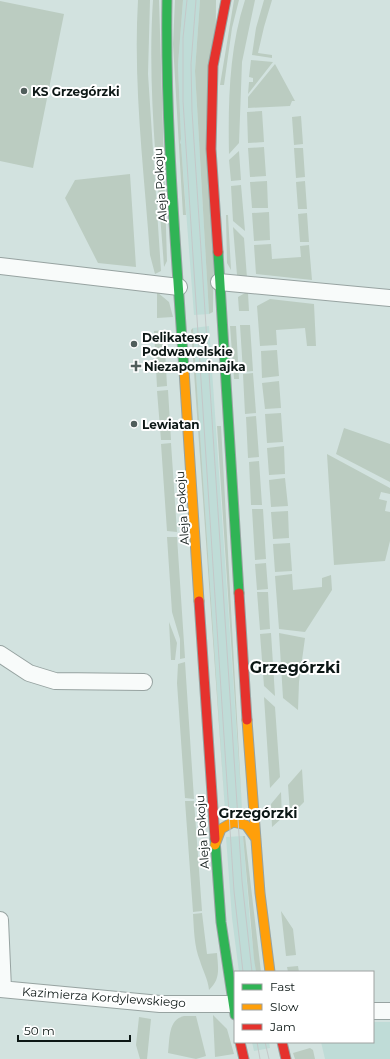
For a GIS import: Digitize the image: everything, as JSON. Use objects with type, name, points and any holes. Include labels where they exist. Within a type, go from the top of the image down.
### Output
[{"type":"main road","name":"Aleja Pokoju","points":[[167,0],[166,62],[215,845],[221,922],[234,1009]]},
{"type":"main road","points":[[226,0],[216,46],[211,106],[211,149],[256,839],[263,921],[270,971]]},
{"type":"main road","points":[[215,845],[221,829],[230,822],[246,824],[256,839]]},
{"type":"main road","points":[[240,1043],[244,1059]]},
{"type":"main road","points":[[282,1043],[286,1059]]},
{"type":"street","points":[[0,266],[179,287]]},
{"type":"street","points":[[219,282],[390,298]]},
{"type":"street","points":[[0,654],[30,673],[55,681],[144,682]]},
{"type":"street","points":[[0,920],[2,989]]},
{"type":"street","name":"Kazimierza Kordylewskiego","points":[[2,989],[160,1004],[234,1009]]},
{"type":"street","points":[[374,1011],[390,1011]]},
{"type":"shaded area","points":[[183,0],[200,0],[195,71],[209,314],[194,315],[180,144],[178,65]]},
{"type":"shaded area","points":[[209,326],[242,810],[225,810],[193,328]]},
{"type":"shaded area","points":[[243,836],[256,971],[239,971],[232,918],[226,837]]},
{"type":"shaded area","points":[[374,1022],[390,1022],[390,1059],[325,1059],[321,1043],[374,1043]]},
{"type":"shaded area","points":[[252,1043],[269,1043],[270,1048],[254,1051]]},
{"type":"green space","points":[[138,0],[150,0],[148,74],[161,271],[155,274],[150,255],[138,96]]},
{"type":"green space","points":[[153,0],[159,0],[167,261],[164,267],[152,100],[151,67]]},
{"type":"green space","points":[[175,0],[183,0],[178,65],[180,143],[186,215],[183,215],[173,44]]},
{"type":"green space","points":[[200,0],[216,0],[213,312],[209,314],[195,71]]},
{"type":"green space","points":[[234,0],[239,0],[232,28],[224,85],[220,85]]},
{"type":"green space","points":[[245,0],[255,0],[242,62],[239,143],[229,154],[229,96],[231,76],[236,38]]},
{"type":"green space","points":[[264,0],[272,0],[258,53],[272,55],[272,58],[252,55],[256,28]]},
{"type":"green space","name":"KS Grzegórzki","points":[[0,1],[64,14],[33,168],[0,161]]},
{"type":"green space","points":[[251,60],[273,62],[248,94],[249,82],[253,82],[253,78],[249,77]]},
{"type":"green space","points":[[275,64],[295,101],[292,101],[290,106],[248,108],[248,97]]},
{"type":"green space","points":[[262,111],[264,142],[248,143],[247,112]]},
{"type":"green space","points":[[301,116],[303,144],[294,145],[292,117]]},
{"type":"green space","points":[[264,147],[266,176],[250,177],[248,148]]},
{"type":"green space","points":[[294,148],[303,148],[305,177],[296,178]]},
{"type":"green space","points":[[239,151],[241,180],[231,181],[229,160]]},
{"type":"green space","points":[[130,174],[136,267],[98,263],[65,198],[75,180]]},
{"type":"green space","points":[[267,181],[268,208],[252,208],[250,182]]},
{"type":"green space","points":[[305,181],[307,209],[298,209],[296,182]]},
{"type":"green space","points":[[241,185],[245,231],[233,221],[231,186]]},
{"type":"green space","points":[[269,212],[270,240],[254,241],[252,213]]},
{"type":"green space","points":[[307,213],[309,242],[300,242],[298,214]]},
{"type":"green space","points":[[226,215],[228,215],[231,270],[227,263]]},
{"type":"green space","points":[[233,227],[244,238],[247,278],[237,275]]},
{"type":"green space","points":[[271,244],[272,259],[301,257],[300,246],[309,245],[312,280],[256,274],[254,245]]},
{"type":"green space","points":[[157,292],[169,302],[173,317],[157,318]]},
{"type":"green space","points":[[248,293],[249,311],[239,311],[238,297]]},
{"type":"green space","points":[[270,299],[314,304],[316,346],[307,346],[305,328],[276,330],[277,345],[260,346],[257,306]]},
{"type":"green space","points":[[240,325],[250,325],[253,371],[243,372]]},
{"type":"green space","points":[[230,326],[236,326],[239,379],[234,379]]},
{"type":"green space","points":[[193,328],[225,810],[191,330]]},
{"type":"green space","points":[[164,330],[167,386],[157,387],[154,331]]},
{"type":"green space","points":[[277,350],[279,376],[262,378],[261,351]]},
{"type":"green space","points":[[253,373],[256,413],[245,414],[243,374]]},
{"type":"green space","points":[[279,381],[281,408],[265,409],[262,383]]},
{"type":"green space","points":[[168,390],[171,440],[161,440],[157,391]]},
{"type":"green space","points":[[281,413],[283,442],[267,443],[265,414]]},
{"type":"green space","points":[[256,416],[259,457],[248,458],[246,417]]},
{"type":"green space","points":[[217,426],[221,426],[242,810]]},
{"type":"green space","points":[[344,428],[390,444],[390,482],[336,454]]},
{"type":"green space","points":[[171,443],[177,532],[167,531],[161,444]]},
{"type":"green space","points":[[284,446],[285,474],[269,475],[267,448]]},
{"type":"green space","points":[[327,454],[390,488],[390,494],[381,492],[379,499],[387,501],[385,511],[390,512],[390,541],[385,561],[334,565]]},
{"type":"green space","points":[[259,461],[262,505],[251,505],[249,462]]},
{"type":"green space","points":[[285,478],[288,506],[271,507],[269,480]]},
{"type":"green space","points":[[252,509],[263,509],[266,559],[255,560]]},
{"type":"green space","points":[[288,511],[289,538],[273,539],[271,512]]},
{"type":"green space","points":[[167,537],[177,537],[185,658],[180,659],[180,639],[172,612]]},
{"type":"green space","points":[[290,543],[292,571],[275,572],[273,544]]},
{"type":"green space","points":[[266,563],[268,589],[257,590],[255,564]]},
{"type":"green space","points":[[292,574],[293,590],[322,587],[322,578],[331,575],[332,590],[305,632],[279,629],[275,576]]},
{"type":"green space","points":[[257,592],[268,592],[270,629],[260,630]]},
{"type":"green space","points":[[169,622],[177,643],[175,660],[171,660]]},
{"type":"green space","points":[[271,633],[275,696],[264,686],[260,634]]},
{"type":"green space","points":[[279,633],[305,638],[299,682],[298,710],[283,698]]},
{"type":"green space","points":[[185,662],[194,799],[185,798],[177,683],[178,664]]},
{"type":"green space","points":[[264,697],[275,707],[280,777],[270,788]]},
{"type":"green space","points":[[302,769],[304,802],[292,814],[290,813],[288,785]]},
{"type":"green space","points":[[281,792],[282,818],[272,827],[271,804]]},
{"type":"green space","points":[[185,801],[194,801],[202,911],[193,912]]},
{"type":"green space","points":[[243,836],[245,836],[261,971],[256,971]]},
{"type":"green space","points":[[281,911],[293,929],[296,955],[286,956]]},
{"type":"green space","points":[[202,913],[207,954],[217,953],[218,973],[213,986],[209,990],[207,979],[201,965],[194,932],[193,914]]},
{"type":"green space","points":[[298,966],[299,971],[288,971],[287,967]]},
{"type":"green space","points":[[213,1015],[227,1029],[234,1054],[215,1057]]},
{"type":"green space","points":[[184,1016],[196,1016],[206,1056],[196,1059],[168,1053],[172,1026],[175,1021]]},
{"type":"green space","points":[[139,1017],[151,1019],[147,1059],[140,1059],[136,1045]]},
{"type":"green space","points":[[310,1048],[313,1050],[315,1059],[295,1059],[293,1053]]},
{"type":"tram line","points":[[187,0],[183,38],[183,101],[234,891],[243,971]]},
{"type":"tram line","points":[[196,0],[191,64],[192,111],[242,881],[252,971]]},
{"type":"tram line","points":[[257,1043],[260,1059]]},
{"type":"tram line","points":[[265,1043],[269,1059]]},
{"type":"traffic: fast","points":[[167,0],[169,139],[184,370]]},
{"type":"traffic: fast","points":[[218,252],[239,593]]},
{"type":"traffic: fast","points":[[215,839],[221,922],[234,1008]]},
{"type":"traffic: slow","points":[[184,370],[199,601]]},
{"type":"traffic: slow","points":[[247,720],[260,893],[270,971]]},
{"type":"traffic: slow","points":[[215,845],[221,829],[233,822],[246,825],[256,839]]},
{"type":"traffic: jam","points":[[218,252],[211,149],[213,66],[226,0]]},
{"type":"traffic: jam","points":[[239,593],[247,720]]},
{"type":"traffic: jam","points":[[199,601],[215,839]]},
{"type":"traffic: jam","points":[[240,1043],[244,1059]]},
{"type":"traffic: jam","points":[[282,1043],[286,1059]]},
{"type":"place","name":"KS Grzegórzki","points":[[24,91]]},
{"type":"place","name":"Delikatesy Podwawelskie","points":[[134,344]]},
{"type":"place","name":"Niezapominajka","points":[[136,366]]},
{"type":"place","name":"Lewiatan","points":[[134,424]]},
{"type":"district","name":"Grzegórzki","points":[[295,667]]},
{"type":"district","name":"Grzegórzki","points":[[258,813]]}]
